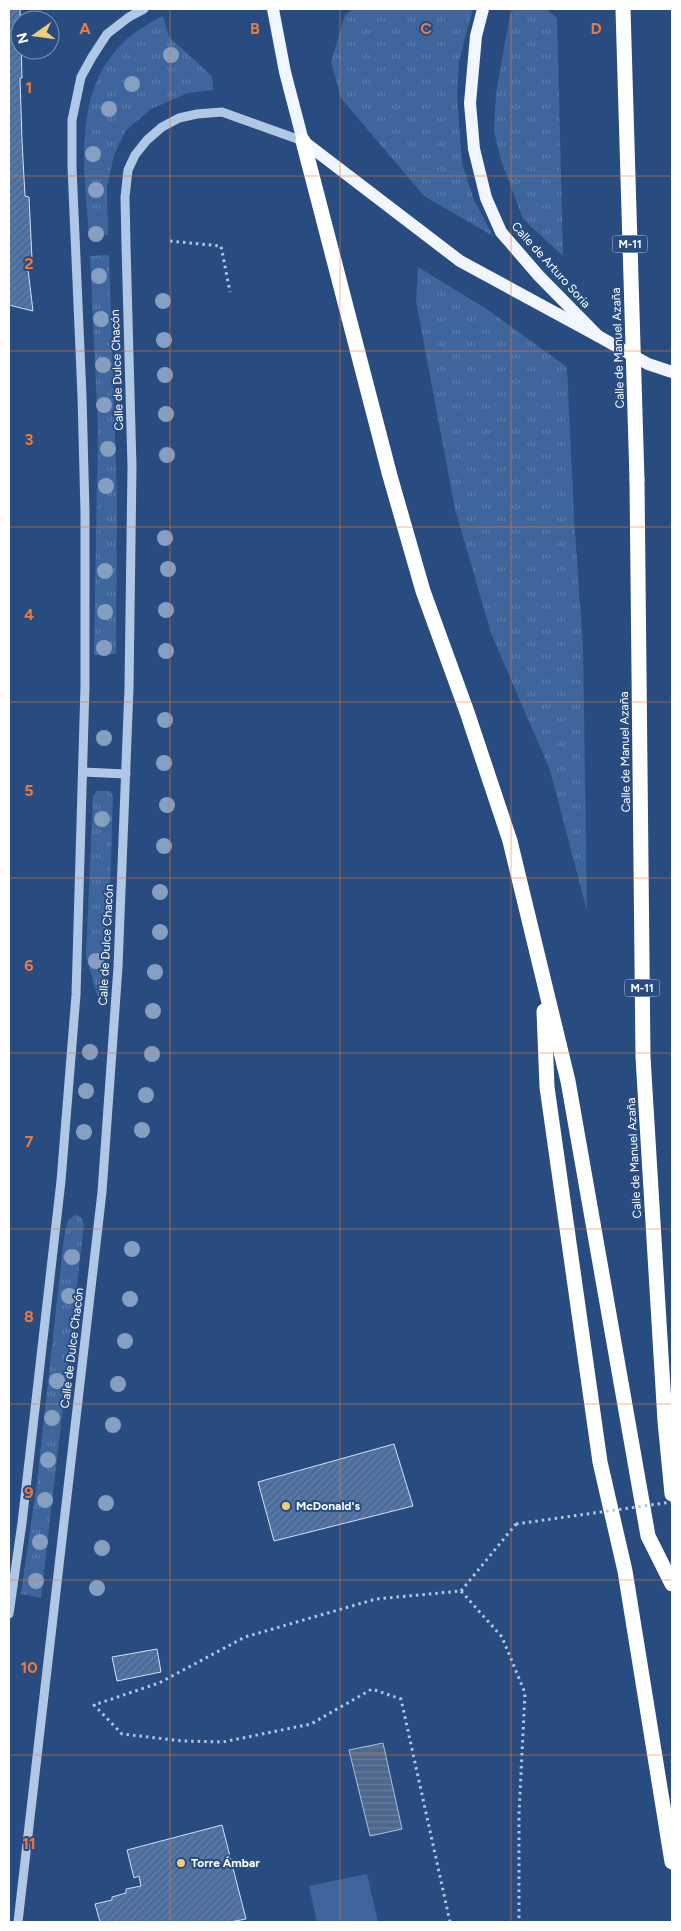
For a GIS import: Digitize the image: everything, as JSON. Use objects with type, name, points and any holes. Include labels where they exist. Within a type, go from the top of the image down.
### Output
[{"type":"highway","name":"Calle de Manuel Azaña","points":[[623,9],[637,480],[643,1057],[665,1421],[672,1494]]},
{"type":"highway","points":[[303,141],[390,476],[418,572],[510,841],[568,1081],[648,1536],[672,1584]]},
{"type":"highway","points":[[542,975],[548,1087],[578,1314],[600,1462],[625,1571],[672,1862]]},
{"type":"main road","points":[[273,9],[284,72],[303,141],[460,261],[598,336]]},
{"type":"main road","name":"Calle de Arturo Soria","points":[[484,9],[476,36],[470,103],[474,149],[486,198],[501,232],[539,276],[598,336],[648,364],[672,372]]},
{"type":"street","points":[[9,1614],[22,1523],[61,1181],[76,995],[83,772],[84,503],[72,120],[81,78],[92,57],[107,34],[129,17],[144,9]]},
{"type":"street","name":"Calle de Dulce Chacón","points":[[18,1922],[102,1192],[118,967],[129,688],[132,467],[125,197],[128,170],[135,155],[147,140],[162,127],[179,118],[197,114],[222,112],[303,141]]},
{"type":"street","points":[[83,772],[126,774]]},
{"type":"path","points":[[170,241],[220,246],[230,292]]},
{"type":"path","points":[[450,1922],[401,1699],[372,1689],[311,1724],[223,1742],[183,1741],[122,1734],[94,1705],[159,1683],[245,1637],[376,1599],[461,1591],[516,1524],[672,1502]]},
{"type":"path","points":[[461,1591],[502,1637],[526,1693],[519,1814],[519,1922]]},
{"type":"green space","points":[[353,9],[473,9],[459,61],[457,95],[462,163],[474,200],[493,236],[424,196],[341,98],[331,62],[345,15]]},
{"type":"green space","points":[[514,9],[546,9],[557,18],[563,256],[523,219],[501,160],[494,131],[496,93],[510,15]]},
{"type":"green space","points":[[163,16],[169,37],[212,76],[213,90],[188,93],[151,109],[126,130],[114,155],[107,187],[108,235],[89,236],[85,140],[88,110],[96,82],[111,57],[132,35]]},
{"type":"green space","points":[[109,255],[117,497],[116,654],[94,655],[98,429],[90,256]]},
{"type":"green space","points":[[418,267],[488,310],[567,367],[574,518],[583,646],[587,911],[550,770],[491,633],[455,509],[416,301]]},
{"type":"green space","points":[[97,791],[110,791],[113,796],[110,889],[101,1008],[86,957],[93,796]]},
{"type":"green space","points":[[75,1215],[81,1217],[84,1225],[41,1598],[21,1594],[37,1482],[64,1237],[68,1220]]},
{"type":"green space","points":[[367,1874],[378,1922],[317,1922],[309,1886]]},
{"type":"shaded area","points":[[383,1743],[402,1829],[370,1836],[349,1750]]},
{"type":"building","points":[[9,9],[20,9],[10,10],[10,60],[21,60],[22,78],[20,78],[22,141],[25,196],[29,197],[32,259],[27,261],[33,311],[9,305]]},
{"type":"building","points":[[394,1444],[413,1506],[274,1541],[258,1482]]},
{"type":"building","points":[[157,1649],[161,1672],[117,1681],[112,1657]]},
{"type":"building","name":"Torre Ámbar","points":[[222,1825],[246,1919],[230,1922],[100,1922],[95,1904],[112,1900],[112,1897],[126,1893],[126,1889],[141,1886],[139,1876],[134,1878],[127,1850]]},
{"type":"place","name":"McDonald's","points":[[286,1506]]},
{"type":"place","name":"Torre Ámbar","points":[[181,1863]]}]
